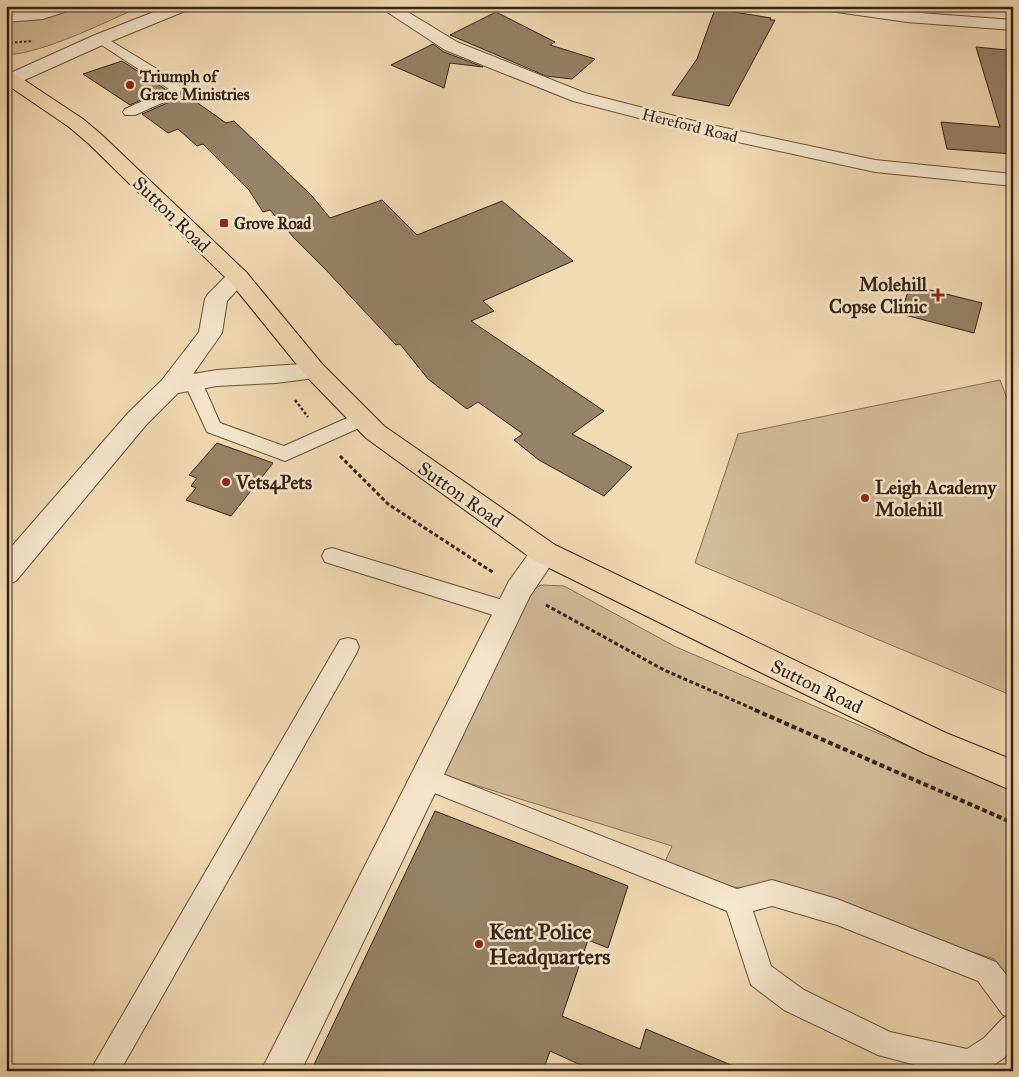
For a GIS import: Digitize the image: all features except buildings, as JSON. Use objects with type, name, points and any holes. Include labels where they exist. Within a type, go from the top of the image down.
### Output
[{"type":"main road","name":"Sutton Road","points":[[9,78],[96,140],[238,277],[315,371],[375,432],[545,553],[935,743],[1013,776]]},
{"type":"street","points":[[6,17],[43,14],[67,6]]},
{"type":"street","points":[[9,78],[184,6]]},
{"type":"street","name":"Hereford Road","points":[[386,6],[451,46],[580,97],[701,128],[875,166],[1013,180]]},
{"type":"street","points":[[830,6],[906,17],[1013,24]]},
{"type":"street","points":[[6,573],[137,419],[182,384],[210,333],[216,299],[238,277]]},
{"type":"street","points":[[182,384],[217,378],[276,376],[315,371]]},
{"type":"street","points":[[280,1071],[514,600],[545,553]]},
{"type":"lane","points":[[101,39],[175,88],[174,92],[130,112]]},
{"type":"lane","points":[[182,384],[213,427],[285,454],[362,419]]},
{"type":"lane","points":[[332,556],[514,600]]},
{"type":"lane","points":[[104,1071],[348,647]]},
{"type":"lane","points":[[426,778],[737,902],[772,893],[837,912],[987,971],[1013,1005]]},
{"type":"lane","points":[[737,902],[761,975],[794,1000],[888,1045],[970,1064],[994,1048],[1013,1028]]},
{"type":"path","points":[[276,376],[332,448],[388,504],[514,600],[664,670],[1013,823]]},
{"type":"shaded area","points":[[73,6],[142,6],[56,43],[22,53],[6,55],[6,21]]},
{"type":"shaded area","name":"Leigh Academy Molehill","points":[[1000,380],[1013,414],[1013,696],[695,563],[738,434]]},
{"type":"shaded area","points":[[541,585],[564,586],[676,647],[1013,791],[1013,983],[994,959],[777,888],[717,887],[663,866],[672,846],[436,773],[526,594]]},
{"type":"place","name":"Triumph of Grace Ministries","points":[[130,85]]},
{"type":"place","name":"Grove Road","points":[[224,223]]},
{"type":"place","name":"Molehill Copse Clinic","points":[[938,295]]},
{"type":"place","name":"Vets4Pets","points":[[226,482]]},
{"type":"place","name":"Leigh Academy Molehill","points":[[865,498]]},
{"type":"place","name":"Kent Police Headquarters","points":[[479,944]]}]
